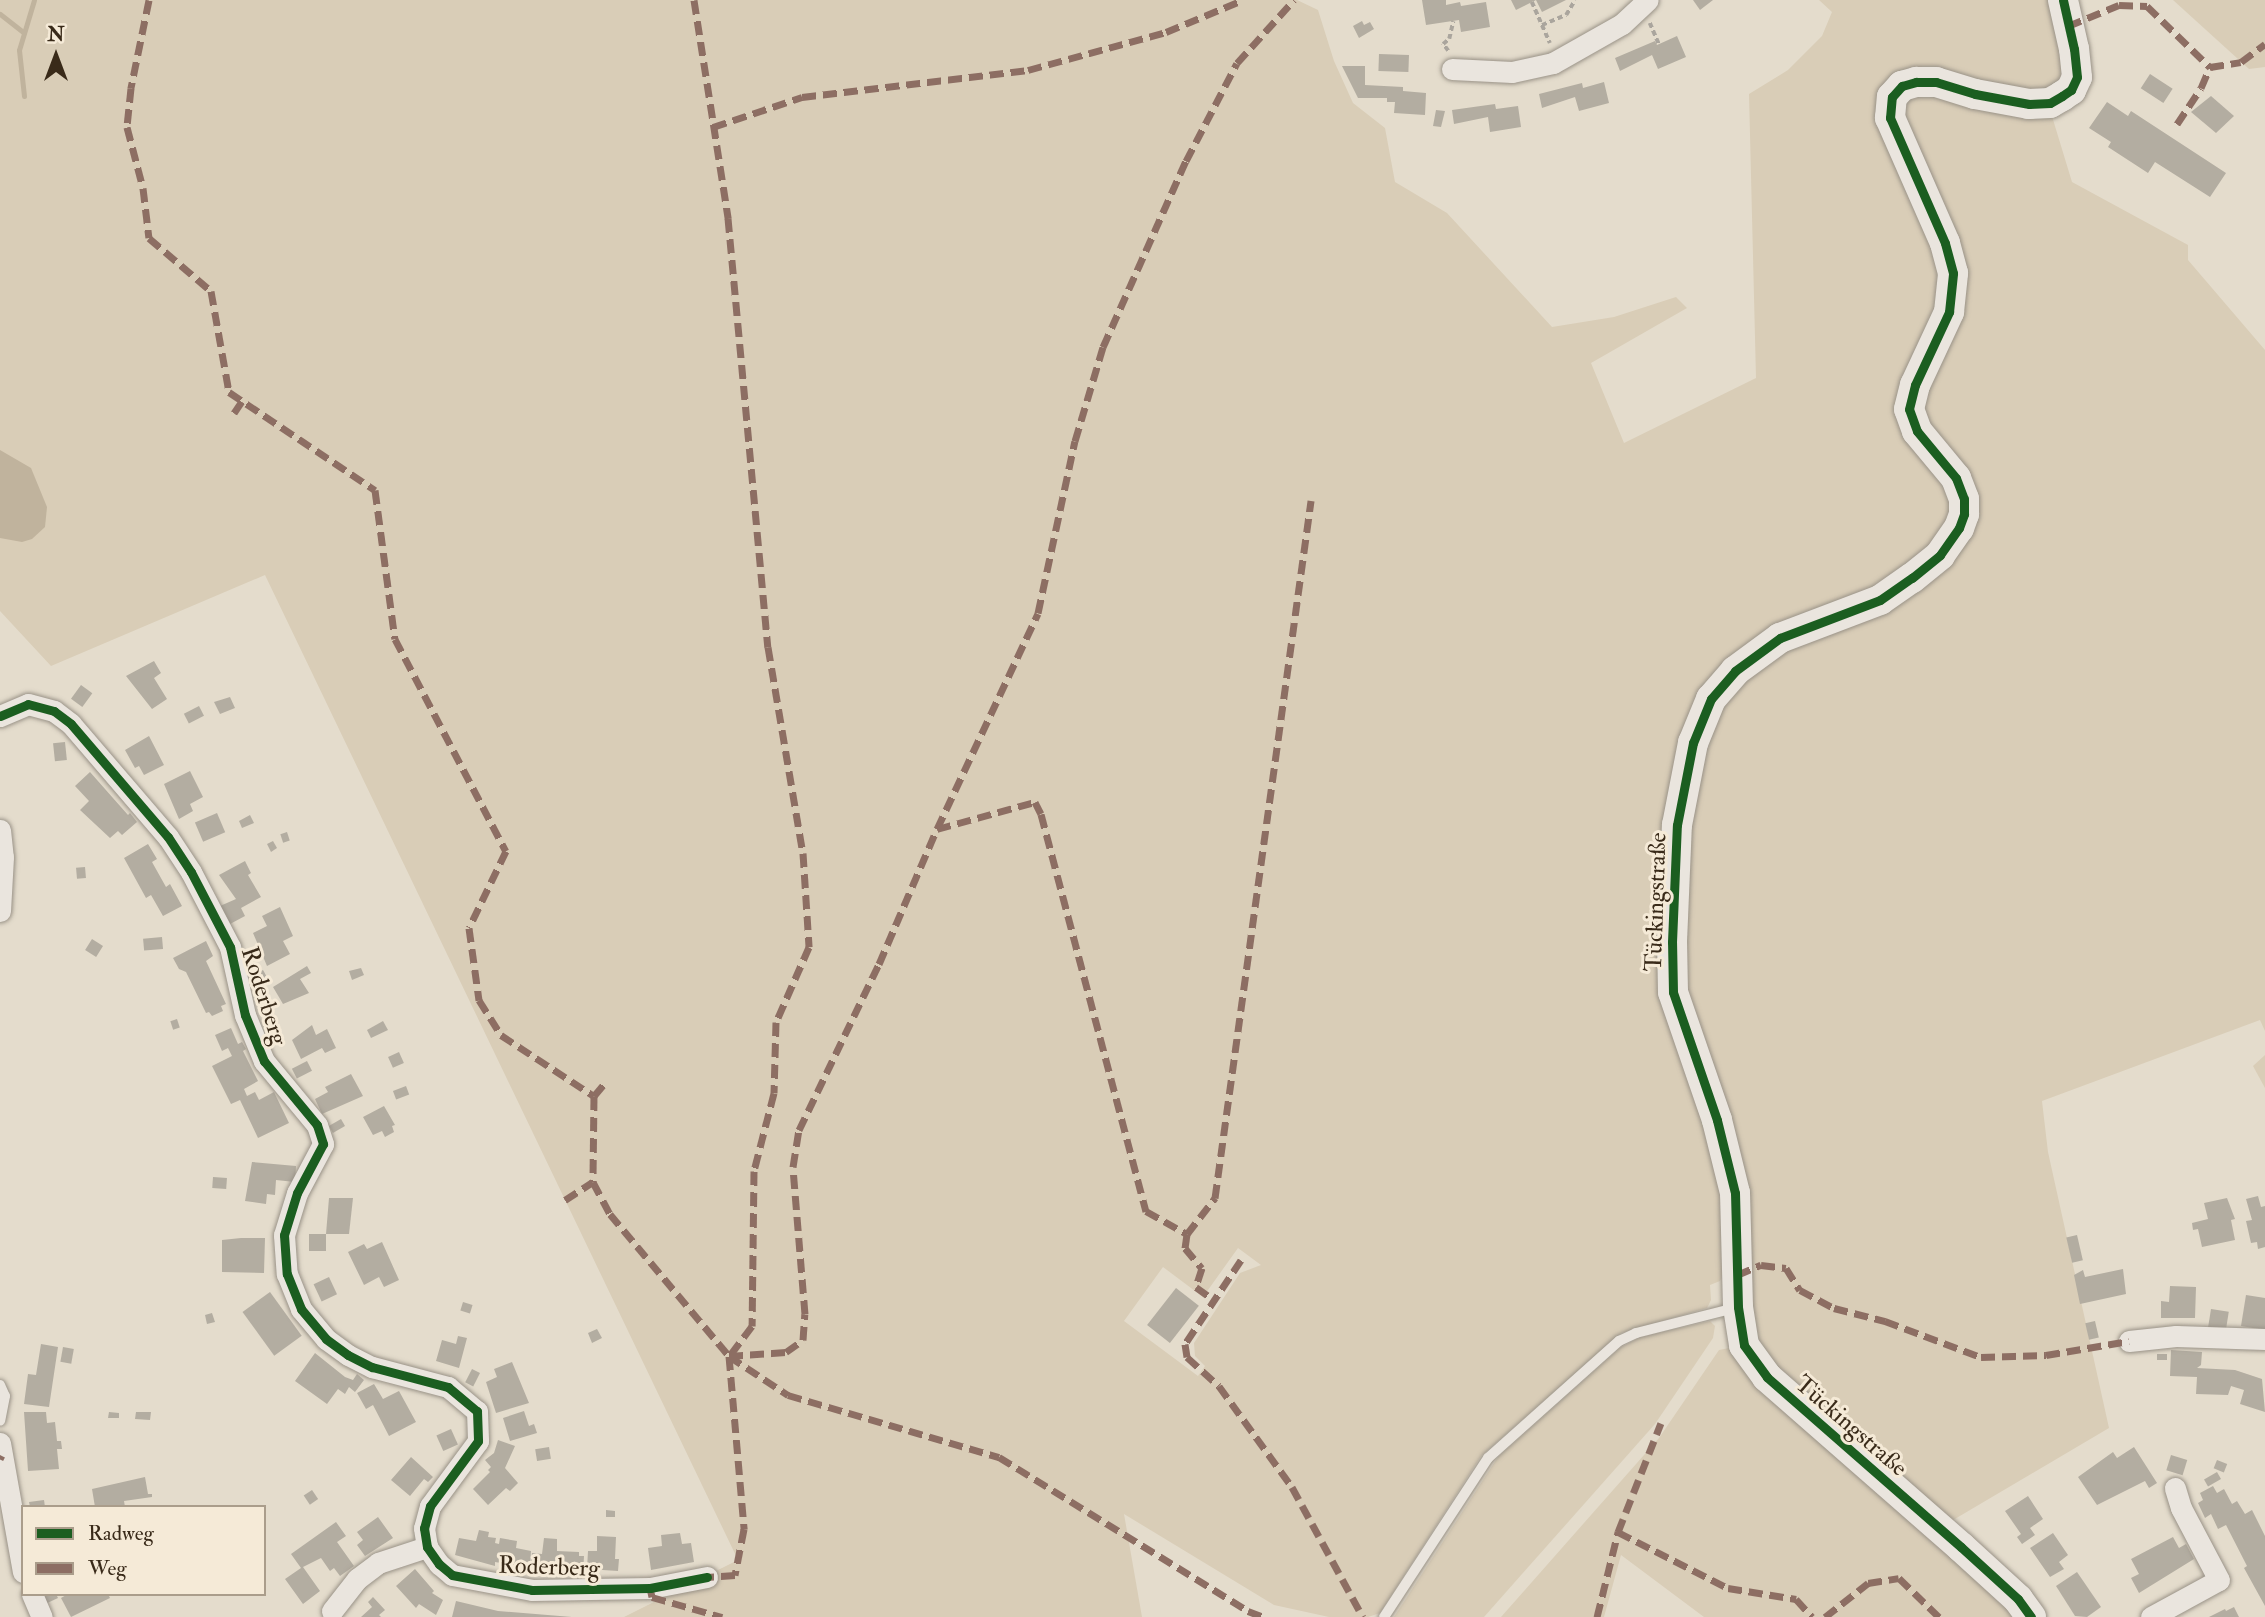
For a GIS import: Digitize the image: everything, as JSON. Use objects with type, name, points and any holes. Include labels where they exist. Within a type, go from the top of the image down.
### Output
[{"type":"street","points":[[1450,58],[1512,72],[1532,70],[1559,61],[1622,24],[1648,0]]},
{"type":"street","name":"Tückingstraße","points":[[2031,1617],[2018,1599],[1961,1547],[1767,1377],[1744,1345],[1738,1307],[1735,1192],[1717,1119],[1673,992],[1677,825],[1693,743],[1711,699],[1735,671],[1762,649],[1790,634],[1880,600],[1940,555],[1959,528],[1964,499],[1956,478],[1917,431],[1909,409],[1915,385],[1950,312],[1954,292],[1953,273],[1945,243],[1889,118],[1892,97],[1902,86],[1916,82],[1936,82],[1975,94],[2029,104],[2050,103],[2071,90],[2077,77],[2063,0]]},
{"type":"street","name":"Roderberg","points":[[0,716],[28,704],[54,711],[71,724],[168,837],[191,872],[230,947],[245,1015],[264,1061],[317,1125],[323,1144],[297,1193],[284,1235],[287,1274],[301,1309],[326,1339],[348,1355],[372,1367],[448,1387],[477,1411],[478,1441],[430,1506],[424,1528],[427,1547],[439,1564],[452,1575],[532,1590],[650,1588],[707,1577]]},
{"type":"street","points":[[0,830],[3,857],[0,911]]},
{"type":"street","points":[[2129,1341],[2176,1336],[2265,1339]]},
{"type":"street","points":[[0,1443],[21,1561]]},
{"type":"street","points":[[2151,1617],[2219,1580],[2181,1508],[2175,1488]]},
{"type":"street","points":[[331,1611],[357,1579],[378,1563],[427,1547]]},
{"type":"street","points":[[33,1596],[42,1617]]},
{"type":"lane","points":[[1384,1617],[1488,1458],[1619,1341],[1636,1333],[1738,1307]]},
{"type":"lane","points":[[0,1385],[5,1396],[0,1421]]},
{"type":"path","points":[[1542,25],[1566,15],[1576,0]]},
{"type":"path","points":[[1532,2],[1559,61]]},
{"type":"path","points":[[1450,58],[1443,44],[1449,39],[1453,21]]},
{"type":"shaded area","points":[[0,0],[1297,0],[1318,10],[1334,61],[1353,103],[1385,128],[1395,182],[1447,213],[1552,327],[1614,317],[1676,297],[1687,308],[1591,363],[1624,443],[1756,378],[1749,94],[1788,70],[1822,36],[1832,12],[1819,0],[2054,0],[2067,61],[2067,74],[2054,88],[2012,92],[1920,72],[1893,81],[1880,98],[1882,121],[1942,264],[1941,305],[1907,390],[1904,413],[1911,435],[1950,491],[1949,525],[1944,537],[1926,557],[1885,587],[1860,601],[1779,630],[1781,637],[1880,600],[1940,555],[1959,528],[1971,531],[1978,510],[1976,493],[1923,423],[1920,411],[1926,386],[1961,307],[1963,278],[1958,249],[1905,124],[1905,106],[1908,100],[1922,94],[2011,111],[2051,113],[2072,182],[2188,245],[2188,260],[2265,350],[2265,1031],[2260,1020],[2042,1101],[2048,1152],[2109,1428],[1948,1523],[1934,1535],[2019,1617],[1704,1617],[1621,1555],[1604,1617],[1501,1617],[1659,1438],[1719,1350],[1744,1345],[1738,1307],[1737,1275],[1728,1267],[1720,1281],[1710,1285],[1711,1300],[1707,1308],[1621,1333],[1481,1456],[1380,1613],[1368,1617],[1329,1617],[1274,1605],[1124,1514],[1142,1617],[624,1617],[738,1560],[265,575],[51,666],[0,611]],"holes":[[[1238,1248],[1261,1265],[1240,1273],[1194,1343],[1195,1356],[1205,1366],[1198,1376],[1124,1321],[1163,1267],[1203,1297]]]},
{"type":"shaded area","points":[[2173,0],[2265,0],[2265,67],[2249,69]]},
{"type":"shaded area","points":[[0,450],[31,468],[47,507],[45,527],[32,539],[22,542],[0,538]]},
{"type":"shaded area","points":[[2265,1055],[2265,1088],[2253,1066]]},
{"type":"shaded area","points":[[1710,1321],[1715,1326],[1713,1338],[1655,1424],[1484,1617],[1394,1617],[1498,1457],[1621,1347],[1641,1337]]},
{"type":"building","points":[[1422,0],[1446,0],[1446,5],[1460,2],[1461,6],[1486,2],[1490,27],[1461,32],[1459,20],[1426,25]]},
{"type":"building","points":[[1511,0],[1536,0],[1516,10]]},
{"type":"building","points":[[1536,0],[1566,0],[1542,12]]},
{"type":"building","points":[[1693,0],[1713,0],[1700,10]]},
{"type":"building","points":[[1362,21],[1364,25],[1370,22],[1374,29],[1359,38],[1353,26]]},
{"type":"building","points":[[1677,36],[1686,57],[1658,69],[1652,55],[1620,71],[1615,58],[1655,41],[1657,45]]},
{"type":"building","points":[[1379,54],[1409,55],[1408,72],[1378,71]]},
{"type":"building","points":[[1342,66],[1365,66],[1365,85],[1403,87],[1403,91],[1426,93],[1425,115],[1394,113],[1395,102],[1387,102],[1387,98],[1358,98]]},
{"type":"building","points":[[2150,74],[2173,89],[2163,103],[2141,88]]},
{"type":"building","points":[[1604,82],[1609,103],[1579,111],[1575,97],[1542,108],[1539,94],[1582,83],[1583,88]]},
{"type":"building","points":[[2211,96],[2234,116],[2216,133],[2191,112]]},
{"type":"building","points":[[2107,102],[2128,116],[2131,111],[2226,173],[2210,197],[2155,162],[2148,173],[2108,147],[2111,142],[2089,128]]},
{"type":"building","points":[[1495,104],[1496,109],[1518,106],[1521,127],[1490,132],[1488,117],[1454,124],[1452,110]]},
{"type":"building","points":[[1436,110],[1445,111],[1441,127],[1433,126]]},
{"type":"building","points":[[154,661],[161,673],[154,678],[167,699],[152,709],[126,676]]},
{"type":"building","points":[[81,685],[92,693],[82,707],[71,699]]},
{"type":"building","points":[[230,697],[235,708],[220,714],[214,702]]},
{"type":"building","points":[[199,706],[204,716],[189,724],[184,714]]},
{"type":"building","points":[[149,736],[164,765],[144,775],[139,766],[135,768],[125,750]]},
{"type":"building","points":[[65,742],[67,760],[55,761],[53,743]]},
{"type":"building","points":[[190,771],[203,797],[190,804],[193,811],[179,819],[164,784]]},
{"type":"building","points":[[90,772],[137,822],[122,835],[118,831],[110,838],[80,810],[89,801],[75,786]]},
{"type":"building","points":[[217,813],[225,832],[203,842],[195,822]]},
{"type":"building","points":[[250,815],[254,823],[242,828],[239,821]]},
{"type":"building","points":[[287,832],[290,841],[283,843],[280,834]]},
{"type":"building","points":[[273,841],[277,848],[271,852],[267,844]]},
{"type":"building","points":[[148,844],[157,859],[152,862],[166,887],[170,884],[182,906],[163,916],[151,895],[146,898],[124,858]]},
{"type":"building","points":[[245,861],[251,873],[248,875],[261,897],[241,908],[245,916],[230,924],[220,906],[236,899],[219,875]]},
{"type":"building","points":[[85,867],[86,878],[77,879],[76,868]]},
{"type":"building","points":[[280,907],[293,936],[283,941],[290,954],[267,966],[253,933],[267,926],[262,916]]},
{"type":"building","points":[[162,937],[163,949],[144,951],[143,939]]},
{"type":"building","points":[[92,939],[103,946],[96,957],[85,950]]},
{"type":"building","points":[[206,941],[213,956],[206,961],[226,1004],[221,1006],[223,1011],[212,1016],[209,1012],[206,1013],[186,972],[179,969],[173,958]]},
{"type":"building","points":[[307,966],[311,973],[300,979],[309,993],[283,1004],[273,987]]},
{"type":"building","points":[[361,968],[364,975],[352,980],[349,971]]},
{"type":"building","points":[[263,970],[268,979],[254,987],[249,978]]},
{"type":"building","points":[[177,1019],[180,1028],[173,1030],[170,1021]]},
{"type":"building","points":[[383,1021],[388,1030],[371,1038],[367,1030]]},
{"type":"building","points":[[312,1025],[316,1035],[327,1029],[336,1048],[325,1053],[322,1048],[301,1059],[292,1040]]},
{"type":"building","points":[[231,1028],[238,1044],[242,1042],[246,1049],[243,1051],[258,1081],[244,1089],[247,1096],[255,1092],[259,1100],[274,1092],[289,1123],[258,1138],[240,1100],[231,1104],[212,1066],[232,1056],[228,1048],[222,1051],[215,1035]]},
{"type":"building","points":[[399,1052],[404,1063],[393,1068],[388,1057]]},
{"type":"building","points":[[307,1061],[312,1071],[297,1079],[292,1069]]},
{"type":"building","points":[[351,1074],[363,1096],[322,1114],[315,1099],[328,1092],[325,1087]]},
{"type":"building","points":[[406,1086],[409,1094],[396,1099],[393,1091]]},
{"type":"building","points":[[384,1106],[395,1125],[392,1126],[394,1132],[385,1137],[382,1131],[373,1135],[363,1117]]},
{"type":"building","points":[[341,1119],[345,1126],[333,1133],[329,1126]]},
{"type":"building","points":[[252,1162],[296,1166],[295,1182],[276,1180],[275,1195],[267,1194],[266,1204],[245,1201]]},
{"type":"building","points":[[213,1177],[227,1178],[226,1189],[212,1188]]},
{"type":"building","points":[[2258,1196],[2261,1207],[2265,1206],[2265,1247],[2258,1249],[2257,1242],[2251,1243],[2246,1221],[2252,1220],[2246,1199]]},
{"type":"building","points":[[329,1198],[353,1198],[349,1234],[326,1234]]},
{"type":"building","points":[[2227,1198],[2235,1219],[2231,1220],[2235,1240],[2202,1247],[2198,1229],[2193,1230],[2192,1223],[2208,1219],[2204,1203]]},
{"type":"building","points":[[309,1234],[326,1234],[326,1251],[309,1251]]},
{"type":"building","points":[[2077,1235],[2083,1260],[2072,1263],[2066,1237]]},
{"type":"building","points":[[265,1238],[264,1273],[222,1272],[222,1240]]},
{"type":"building","points":[[382,1242],[399,1280],[384,1287],[379,1277],[364,1285],[348,1252],[364,1244],[367,1249]]},
{"type":"building","points":[[2123,1269],[2126,1294],[2080,1304],[2074,1275],[2083,1270],[2085,1277]]},
{"type":"building","points":[[329,1277],[337,1294],[322,1301],[314,1284]]},
{"type":"building","points":[[2170,1286],[2196,1287],[2195,1318],[2161,1318],[2161,1301],[2169,1302]]},
{"type":"building","points":[[1176,1288],[1199,1306],[1170,1343],[1147,1325]]},
{"type":"building","points":[[270,1292],[302,1336],[274,1356],[242,1312]]},
{"type":"building","points":[[2246,1295],[2265,1298],[2265,1330],[2241,1326]]},
{"type":"building","points":[[463,1302],[473,1305],[470,1314],[460,1311]]},
{"type":"building","points":[[2211,1309],[2229,1312],[2226,1331],[2208,1328]]},
{"type":"building","points":[[212,1313],[215,1322],[207,1324],[205,1315]]},
{"type":"building","points":[[2095,1321],[2099,1338],[2089,1340],[2085,1323]]},
{"type":"building","points":[[597,1329],[602,1338],[592,1343],[588,1333]]},
{"type":"building","points":[[458,1336],[467,1338],[459,1368],[436,1361],[442,1340],[456,1344]]},
{"type":"building","points":[[41,1344],[58,1347],[49,1407],[24,1404],[28,1374],[36,1375]]},
{"type":"building","points":[[63,1347],[74,1349],[71,1364],[60,1362]]},
{"type":"building","points":[[2171,1350],[2202,1352],[2201,1365],[2197,1368],[2235,1370],[2262,1379],[2265,1412],[2240,1404],[2244,1390],[2231,1386],[2228,1395],[2196,1394],[2197,1377],[2170,1376]]},
{"type":"building","points":[[315,1353],[345,1377],[353,1380],[357,1374],[364,1380],[355,1392],[349,1387],[345,1394],[338,1389],[327,1404],[295,1381]]},
{"type":"building","points":[[2157,1354],[2167,1354],[2167,1360],[2157,1360]]},
{"type":"building","points":[[512,1362],[529,1403],[496,1413],[486,1382],[497,1377],[494,1369]]},
{"type":"building","points":[[472,1369],[480,1373],[473,1386],[465,1382]]},
{"type":"building","points":[[374,1384],[383,1399],[399,1391],[416,1422],[389,1436],[373,1405],[366,1409],[357,1393]]},
{"type":"building","points":[[524,1411],[529,1426],[534,1424],[537,1433],[510,1441],[503,1418]]},
{"type":"building","points":[[24,1412],[46,1412],[47,1423],[55,1422],[57,1441],[61,1441],[62,1449],[57,1449],[59,1469],[28,1471]]},
{"type":"building","points":[[109,1412],[119,1413],[119,1418],[108,1418]]},
{"type":"building","points":[[136,1412],[151,1412],[150,1420],[135,1419]]},
{"type":"building","points":[[451,1429],[458,1445],[443,1451],[436,1436]]},
{"type":"building","points":[[498,1440],[515,1446],[505,1468],[518,1483],[510,1491],[506,1488],[488,1505],[473,1489],[490,1472],[488,1470],[491,1467],[485,1460],[494,1453]]},
{"type":"building","points":[[549,1447],[551,1459],[537,1461],[535,1449]]},
{"type":"building","points":[[2134,1447],[2157,1483],[2149,1488],[2145,1481],[2097,1505],[2078,1477],[2113,1452],[2117,1458]]},
{"type":"building","points":[[2171,1455],[2187,1460],[2183,1475],[2166,1470]]},
{"type":"building","points":[[411,1457],[433,1477],[428,1482],[424,1479],[410,1496],[391,1480]]},
{"type":"building","points":[[2217,1460],[2227,1464],[2224,1472],[2214,1468]]},
{"type":"building","points":[[2217,1472],[2221,1479],[2208,1486],[2204,1480]]},
{"type":"building","points":[[145,1477],[148,1494],[152,1494],[152,1497],[124,1501],[125,1505],[95,1505],[92,1489]]},
{"type":"building","points":[[2213,1486],[2217,1493],[2224,1489],[2232,1504],[2237,1501],[2245,1514],[2252,1510],[2265,1536],[2265,1606],[2244,1568],[2247,1566],[2226,1525],[2218,1529],[2211,1514],[2205,1518],[2198,1503],[2203,1500],[2200,1493]]},
{"type":"building","points":[[312,1490],[318,1499],[310,1505],[304,1496]]},
{"type":"building","points":[[2028,1496],[2043,1519],[2030,1528],[2035,1535],[2022,1544],[2017,1537],[2021,1534],[2005,1511]]},
{"type":"building","points":[[44,1500],[45,1505],[30,1505],[29,1502]]},
{"type":"building","points":[[606,1510],[615,1511],[615,1517],[606,1517]]},
{"type":"building","points":[[378,1517],[393,1538],[365,1556],[357,1545],[363,1540],[357,1532]]},
{"type":"building","points":[[336,1522],[346,1536],[337,1542],[354,1566],[340,1576],[334,1568],[330,1571],[321,1558],[303,1567],[320,1591],[303,1604],[285,1579],[301,1568],[291,1554]]},
{"type":"building","points":[[479,1530],[489,1532],[488,1537],[496,1538],[495,1543],[499,1544],[500,1538],[517,1541],[516,1548],[531,1551],[530,1568],[495,1562],[495,1566],[455,1555],[459,1538],[476,1541]]},
{"type":"building","points":[[680,1533],[682,1544],[691,1543],[694,1562],[651,1570],[648,1548],[662,1546],[661,1535]]},
{"type":"building","points":[[2053,1533],[2068,1555],[2059,1562],[2064,1569],[2050,1577],[2030,1548]]},
{"type":"building","points":[[597,1536],[616,1537],[615,1559],[619,1559],[618,1571],[587,1569],[588,1551],[597,1551]]},
{"type":"building","points":[[2173,1537],[2179,1548],[2186,1544],[2194,1559],[2139,1593],[2131,1578],[2139,1574],[2131,1559]]},
{"type":"building","points":[[544,1538],[557,1539],[557,1551],[579,1552],[579,1556],[584,1556],[583,1574],[530,1571],[532,1553],[542,1554]]},
{"type":"building","points":[[415,1569],[434,1591],[432,1593],[443,1600],[436,1615],[419,1604],[416,1608],[396,1586]]},
{"type":"building","points":[[2077,1572],[2101,1607],[2087,1617],[2075,1616],[2056,1586]]},
{"type":"building","points":[[41,1596],[57,1596],[58,1598],[43,1605]]},
{"type":"building","points":[[109,1596],[110,1598],[71,1617],[61,1598]]},
{"type":"building","points":[[373,1597],[385,1610],[379,1615],[381,1617],[361,1617],[372,1607],[368,1602]]},
{"type":"building","points":[[456,1601],[498,1611],[572,1617],[452,1617]]},
{"type":"building","points":[[2234,1607],[2239,1617],[2209,1617],[2225,1609],[2226,1611]]},
{"type":"waterway","points":[[24,96],[19,50],[34,0]]},
{"type":"waterway","points":[[0,14],[22,31]]},
{"type":"marked path","points":[[149,0],[131,88],[127,127],[143,188],[149,238],[211,291],[229,392],[375,490],[395,639],[506,851],[469,928],[479,1000],[501,1035],[594,1096],[593,1182],[610,1214],[729,1356],[788,1395],[999,1457],[1248,1611],[1264,1617]]},
{"type":"marked path","points":[[694,0],[728,218],[768,647],[803,853],[809,947],[776,1022],[774,1093],[754,1171],[752,1326],[729,1356],[744,1529],[735,1575],[707,1577]]},
{"type":"marked path","points":[[713,127],[802,97],[1028,70],[1166,32],[1243,0]]},
{"type":"marked path","points":[[729,1356],[786,1352],[803,1340],[805,1314],[793,1167],[799,1130],[879,964],[937,829],[1038,613],[1075,441],[1103,347],[1186,161],[1237,63],[1294,0]]},
{"type":"marked path","points":[[2068,26],[2119,5],[2147,6],[2210,67]]},
{"type":"marked path","points":[[2177,124],[2201,88],[2210,67],[2241,62],[2265,44]]},
{"type":"marked path","points":[[234,413],[242,401]]},
{"type":"marked path","points":[[937,829],[1035,802],[1041,814],[1146,1211],[1187,1234],[1215,1198],[1311,501]]},
{"type":"marked path","points":[[594,1096],[605,1083]]},
{"type":"marked path","points":[[565,1200],[593,1182]]},
{"type":"marked path","points":[[1187,1234],[1185,1248],[1202,1268],[1196,1287],[1214,1300]]},
{"type":"marked path","points":[[1241,1260],[1185,1344],[1187,1357],[1219,1386],[1292,1487],[1363,1617]]},
{"type":"marked path","points":[[1737,1275],[1761,1265],[1786,1268],[1800,1290],[1834,1308],[1885,1321],[1981,1357],[2046,1355],[2129,1341]]},
{"type":"marked path","points":[[1597,1617],[1618,1532],[1661,1423]]},
{"type":"marked path","points":[[0,1459],[2,1455]]},
{"type":"marked path","points":[[1618,1532],[1728,1588],[1796,1599],[1812,1617]]},
{"type":"marked path","points":[[1825,1617],[1868,1583],[1899,1578],[1939,1617]]},
{"type":"marked path","points":[[650,1588],[652,1597],[722,1617]]},
{"type":"cycle path","points":[[2031,1617],[2018,1599],[1961,1547],[1767,1377],[1744,1345],[1738,1307],[1735,1193],[1717,1120],[1673,992],[1672,942],[1677,825],[1693,743],[1711,699],[1735,671],[1780,638],[1880,600],[1912,578],[1940,555],[1959,528],[1964,514],[1964,499],[1956,478],[1917,431],[1909,409],[1915,385],[1949,312],[1953,273],[1945,243],[1890,118],[1892,97],[1902,86],[1916,82],[1936,82],[1975,94],[2029,104],[2050,103],[2071,90],[2077,77],[2063,0]]},
{"type":"cycle path","points":[[0,716],[28,704],[54,711],[71,724],[168,837],[191,872],[230,947],[245,1015],[264,1061],[317,1125],[323,1144],[297,1193],[284,1235],[287,1274],[301,1309],[326,1339],[348,1355],[372,1367],[448,1387],[477,1411],[478,1441],[430,1506],[424,1528],[427,1547],[439,1564],[452,1575],[532,1590],[650,1588],[707,1577]]}]
